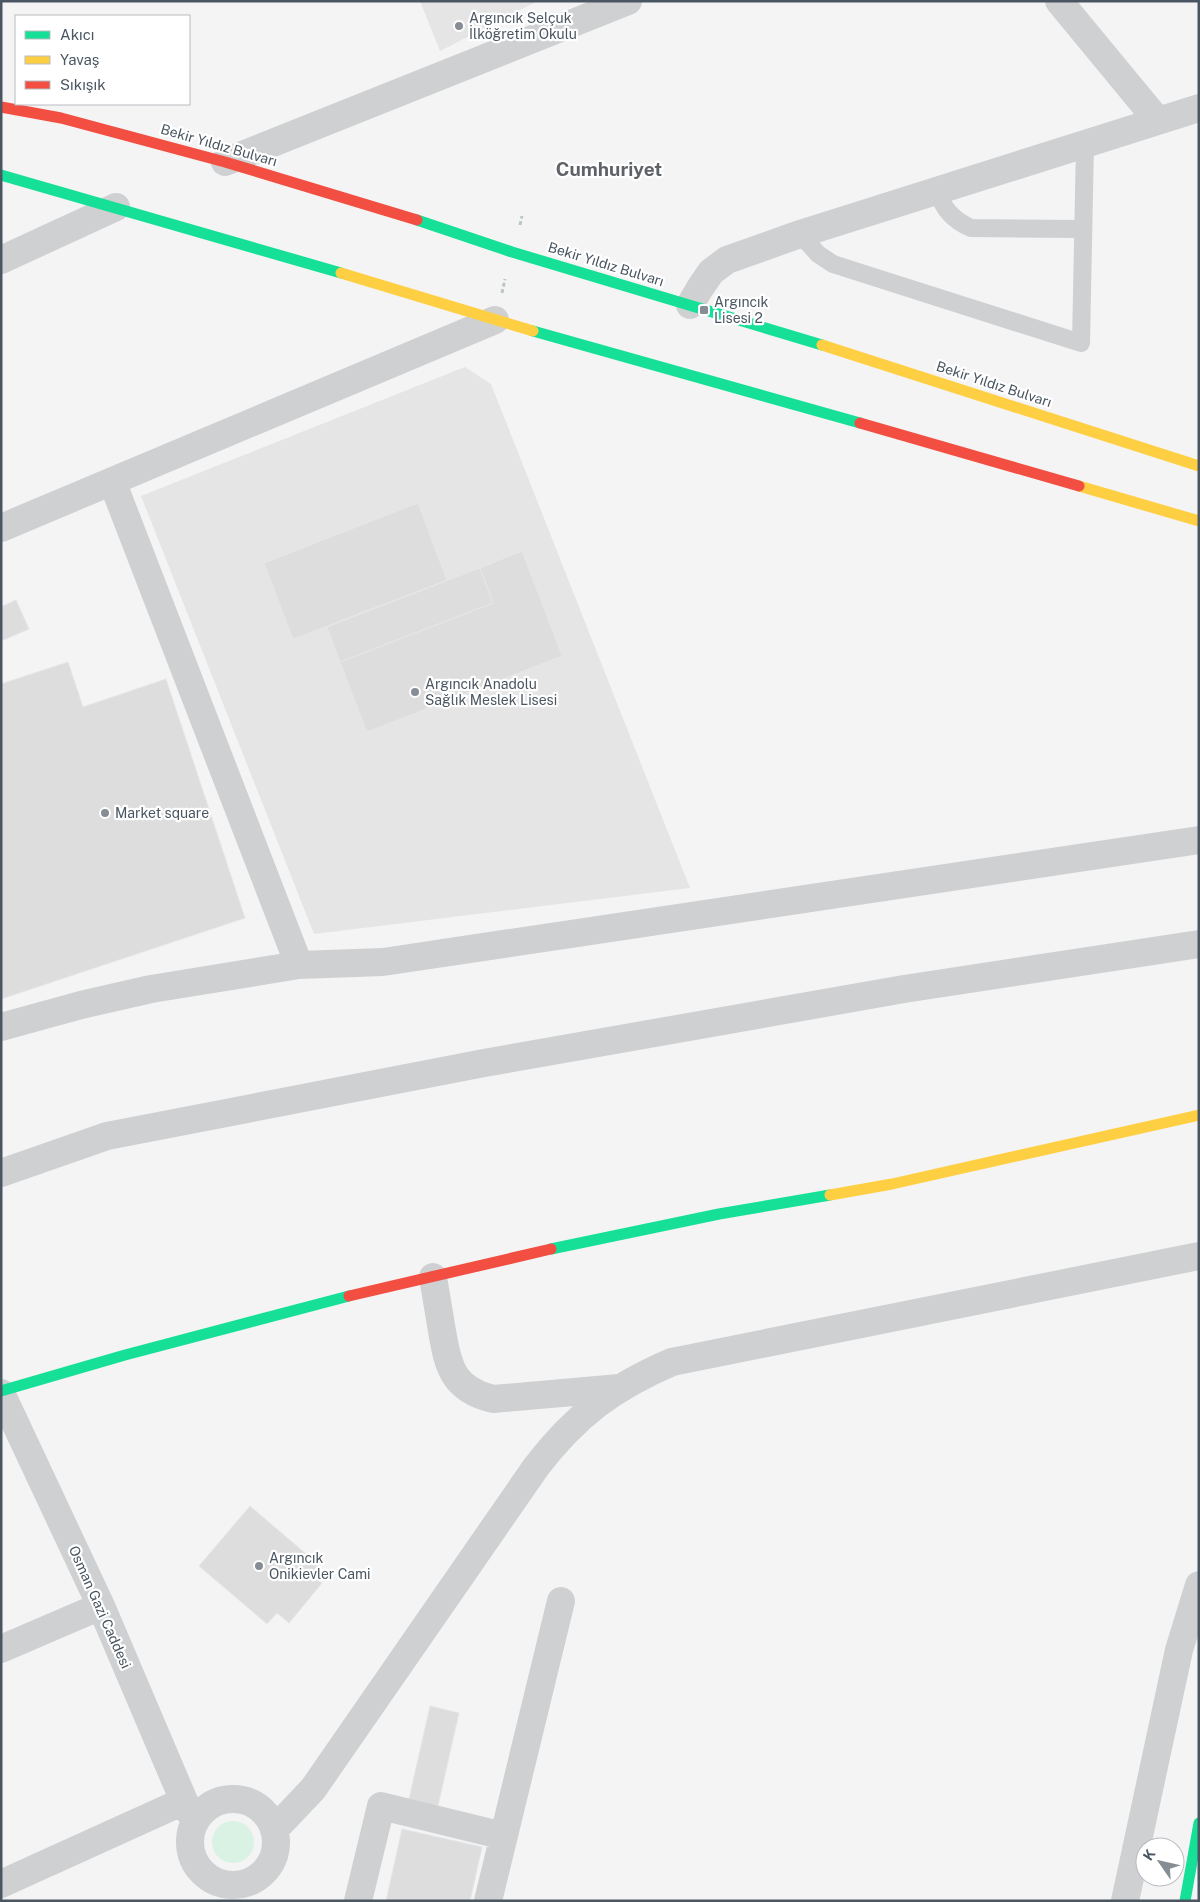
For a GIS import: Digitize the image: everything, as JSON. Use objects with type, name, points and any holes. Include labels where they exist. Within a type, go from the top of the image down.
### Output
[{"type":"main road","name":"Bekir Yıldız Bulvarı","points":[[1,107],[61,118],[225,162],[411,218],[512,252],[847,353],[1199,466]]},
{"type":"main road","points":[[1,175],[283,255],[494,320],[1197,521]]},
{"type":"main road","points":[[1,1392],[251,1322],[548,1250],[719,1214],[892,1184],[1199,1116]]},
{"type":"main road","points":[[1185,1901],[1199,1823]]},
{"type":"main road","points":[[1190,1901],[1199,1867]]},
{"type":"street","points":[[225,162],[628,1]]},
{"type":"street","points":[[1059,1],[1158,121]]},
{"type":"street","points":[[690,305],[711,272],[727,260],[800,234],[1199,108]]},
{"type":"street","points":[[1,260],[116,207]]},
{"type":"street","points":[[1,528],[494,320]]},
{"type":"street","points":[[112,481],[299,965]]},
{"type":"street","points":[[1,1027],[151,989],[299,965],[383,962],[1199,840]]},
{"type":"street","points":[[1,1173],[107,1136],[484,1063],[904,989],[1199,944]]},
{"type":"street","points":[[274,1830],[313,1790],[553,1444],[574,1423],[620,1388],[672,1362],[1199,1256]]},
{"type":"street","points":[[433,1277],[449,1365],[457,1380],[478,1395],[493,1399],[620,1388]]},
{"type":"street","name":"Osman Gazi Caddesi","points":[[1,1392],[9,1432],[102,1606],[190,1812]]},
{"type":"street","points":[[1125,1901],[1179,1650],[1199,1585]]},
{"type":"street","points":[[488,1901],[561,1602]]},
{"type":"street","points":[[1,1649],[102,1606]]},
{"type":"street","points":[[1,1884],[190,1812],[200,1815],[213,1804],[229,1800],[238,1800],[254,1805],[271,1822],[276,1838],[274,1856],[266,1870],[260,1876],[245,1884],[220,1883],[215,1890],[192,1854],[190,1812]]},
{"type":"street","points":[[358,1901],[382,1806],[504,1836]]},
{"type":"lane","points":[[800,234],[818,254],[833,264],[1081,343],[1085,144]]},
{"type":"lane","points":[[937,190],[945,210],[961,224],[971,228],[1083,229]]},
{"type":"path","points":[[494,320],[522,216]]},
{"type":"shaded area","name":"Argıncık Selçuk İlköğretim Okulu","points":[[420,1],[538,1],[440,51]]},
{"type":"shaded area","name":"Argıncık Anadolu Sağlık Meslek Lisesi","points":[[465,367],[491,384],[690,888],[314,934],[141,496]]},
{"type":"green space","points":[[237,1821],[245,1824],[251,1830],[254,1842],[251,1854],[245,1860],[229,1863],[221,1860],[215,1854],[212,1838],[215,1830],[221,1824]]},
{"type":"building","points":[[418,503],[447,580],[293,639],[264,563]]},
{"type":"building","points":[[522,551],[562,656],[367,732],[340,662],[493,603],[480,568]]},
{"type":"building","points":[[480,568],[493,603],[340,662],[327,627]]},
{"type":"building","points":[[16,600],[29,629],[1,641],[1,607]]},
{"type":"building","name":"Market square","points":[[68,662],[83,707],[166,679],[245,918],[1,999],[1,684]]},
{"type":"building","name":"Argıncık Onikievler Cami","points":[[250,1506],[319,1565],[311,1574],[322,1583],[289,1623],[277,1613],[267,1624],[199,1566]]},
{"type":"building","points":[[430,1706],[459,1713],[438,1806],[409,1799]]},
{"type":"building","points":[[402,1829],[482,1847],[470,1901],[386,1901]]},
{"type":"traffic: fast","points":[[1,175],[341,273]]},
{"type":"traffic: fast","points":[[417,220],[512,252],[822,345]]},
{"type":"traffic: fast","points":[[533,331],[860,423]]},
{"type":"traffic: fast","points":[[551,1249],[719,1214],[830,1195]]},
{"type":"traffic: fast","points":[[1,1391],[125,1355],[349,1296]]},
{"type":"traffic: fast","points":[[1185,1901],[1199,1823]]},
{"type":"traffic: slow","points":[[341,273],[533,331]]},
{"type":"traffic: slow","points":[[822,345],[1199,466]]},
{"type":"traffic: slow","points":[[1079,486],[1199,521]]},
{"type":"traffic: slow","points":[[830,1195],[892,1184],[1199,1115]]},
{"type":"traffic: jam","points":[[1,107],[61,118],[225,162],[417,220]]},
{"type":"traffic: jam","points":[[860,423],[1079,486]]},
{"type":"traffic: jam","points":[[349,1296],[551,1249]]},
{"type":"place","name":"Argıncık Selçuk İlköğretim Okulu","points":[[459,26]]},
{"type":"place","name":"Argıncık Lisesi 2","points":[[704,310]]},
{"type":"place","name":"Argıncık Anadolu Sağlık Meslek Lisesi","points":[[415,692]]},
{"type":"place","name":"Market square","points":[[105,813]]},
{"type":"place","name":"Argıncık Onikievler Cami","points":[[259,1566]]},
{"type":"district","name":"Cumhuriyet","points":[[609,169]]}]
